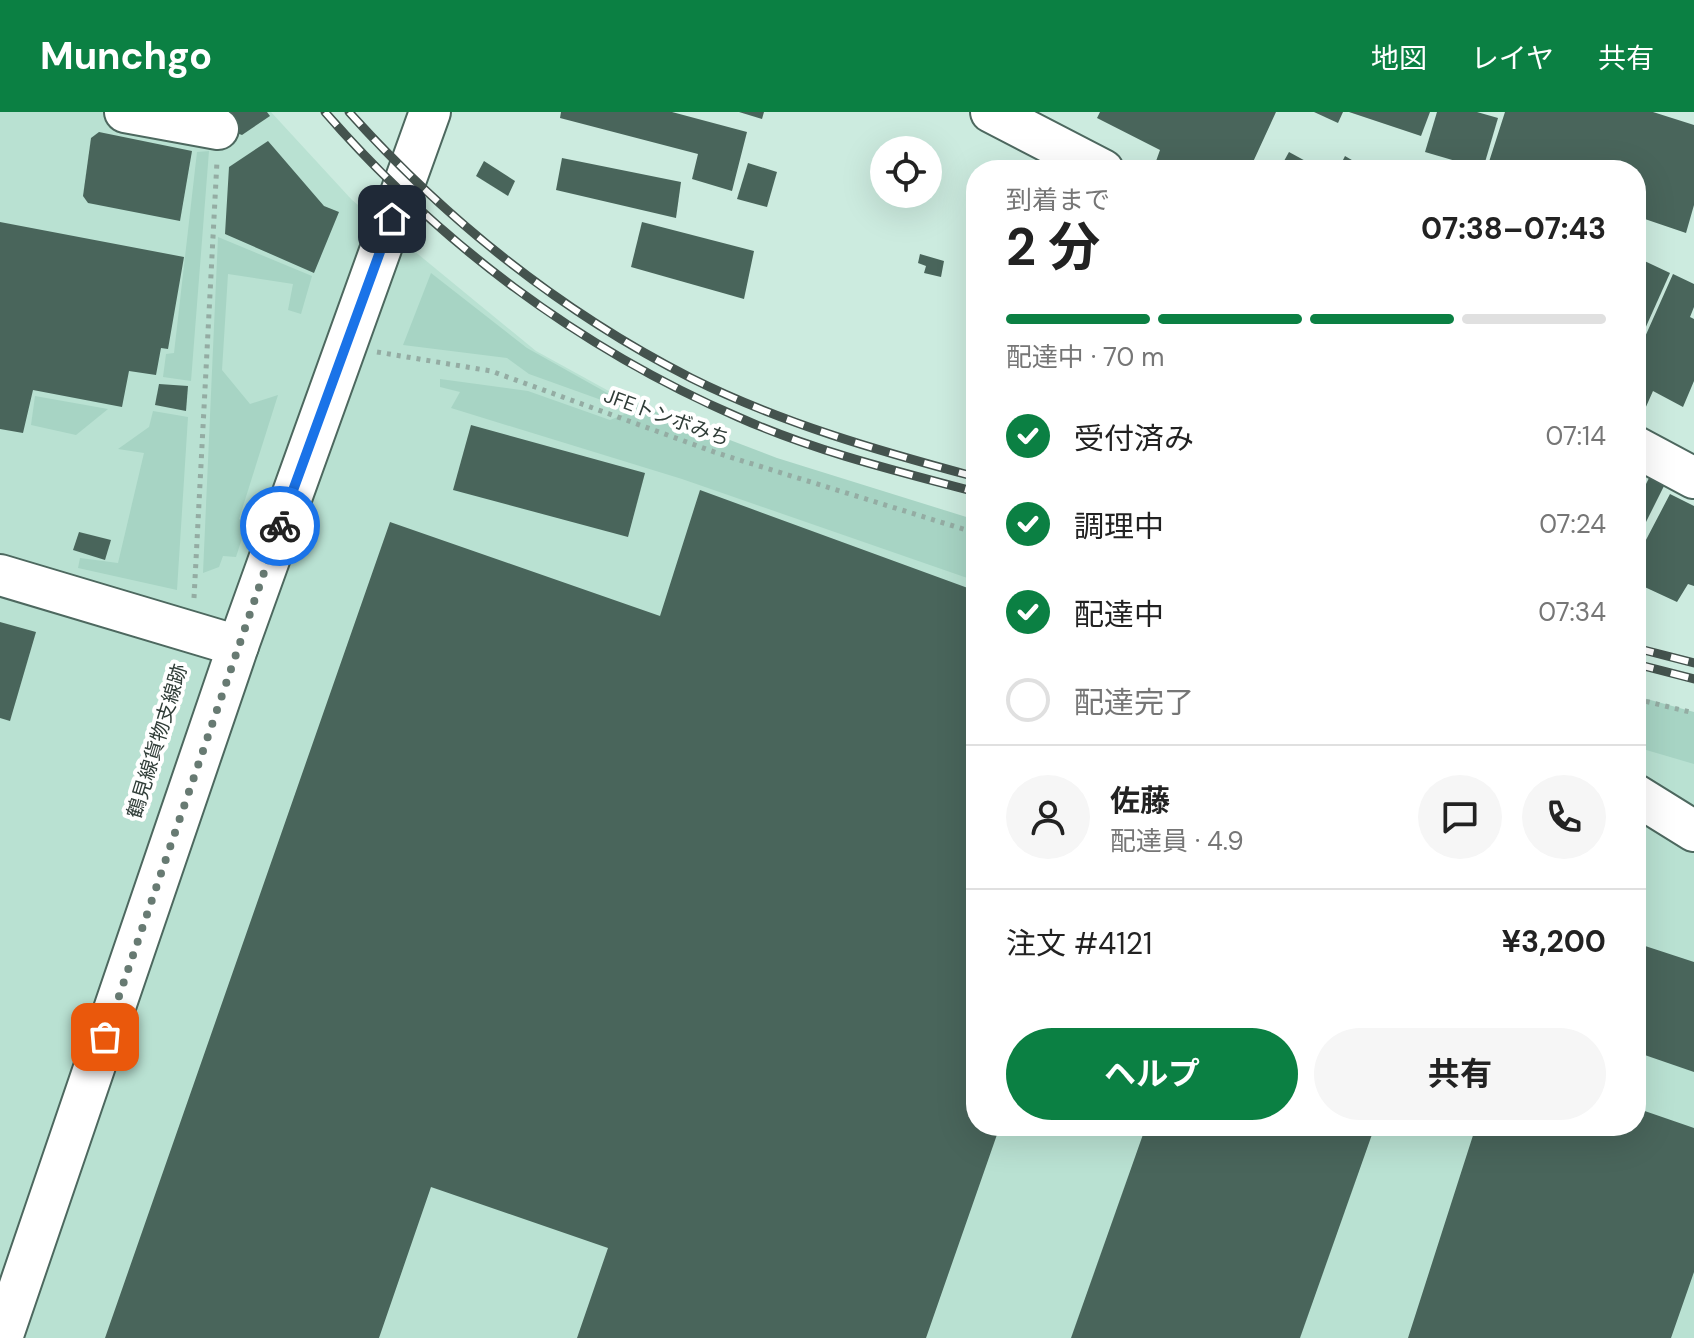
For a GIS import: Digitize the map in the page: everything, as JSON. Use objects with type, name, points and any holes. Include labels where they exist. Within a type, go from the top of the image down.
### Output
[{"type":"street","points":[[125,112],[218,137]]},
{"type":"street","points":[[2,1338],[238,646],[430,112]]},
{"type":"street","points":[[991,112],[1084,160]]},
{"type":"street","points":[[1646,452],[1694,478]]},
{"type":"street","points":[[0,575],[200,622],[238,646]]},
{"type":"street","points":[[1646,801],[1694,831]]},
{"type":"path","points":[[200,622],[193,582],[218,137]]},
{"type":"path","name":"JFEトンボみち","points":[[344,346],[491,371],[717,453],[966,530]]},
{"type":"path","points":[[193,582],[200,622]]},
{"type":"path","points":[[1646,701],[1694,713]]},
{"type":"shaded area","points":[[0,112],[271,112],[352,200],[536,351],[616,395],[717,438],[966,533],[966,1136],[1646,1136],[1646,729],[1694,743],[1694,1338],[0,1338]]},
{"type":"shaded area","points":[[209,151],[191,381],[163,377],[166,354],[174,353],[197,152]]},
{"type":"shaded area","points":[[218,237],[312,276],[301,314],[288,310],[293,284],[228,274],[222,370],[250,404],[278,395],[239,519],[247,523],[236,557],[223,556],[219,567],[203,573]]},
{"type":"shaded area","points":[[431,273],[527,348],[609,394],[777,458],[966,517],[966,578],[682,479],[451,408],[460,392],[440,387],[440,379],[528,391],[610,420],[632,411],[529,374],[507,358],[403,345]]},
{"type":"shaded area","points":[[35,396],[108,409],[76,435],[31,425]]},
{"type":"shaded area","points":[[153,411],[188,417],[177,590],[78,568],[80,558],[118,563],[144,453],[118,449],[149,427]]},
{"type":"shaded area","points":[[1646,699],[1694,712],[1694,764],[1646,750]]},
{"type":"building","points":[[231,112],[267,112],[270,116],[242,135],[231,131]]},
{"type":"building","points":[[561,112],[672,112],[747,132],[732,191],[692,179],[698,154],[560,118]]},
{"type":"building","points":[[739,112],[764,112],[762,119]]},
{"type":"building","points":[[1100,112],[1276,112],[1254,160],[1156,160],[1160,150],[1097,118]]},
{"type":"building","points":[[1314,112],[1343,112],[1338,123]]},
{"type":"building","points":[[1349,112],[1430,112],[1421,136]]},
{"type":"building","points":[[1437,112],[1477,112],[1498,118],[1486,160],[1452,160],[1425,152]]},
{"type":"building","points":[[1505,112],[1653,112],[1694,125],[1694,205],[1686,233],[1646,219],[1646,160],[1490,160]]},
{"type":"building","points":[[99,132],[192,151],[180,221],[88,203],[83,196],[91,138]]},
{"type":"building","points":[[268,141],[324,206],[339,212],[314,273],[225,234],[229,167]]},
{"type":"building","points":[[1289,152],[1304,160],[1285,160]]},
{"type":"building","points":[[562,158],[681,182],[676,218],[556,190]]},
{"type":"building","points":[[484,161],[515,181],[508,196],[476,176]]},
{"type":"building","points":[[748,163],[777,172],[767,207],[737,199]]},
{"type":"building","points":[[0,222],[184,257],[168,349],[161,348],[156,375],[129,371],[122,407],[33,390],[23,433],[0,429]]},
{"type":"building","points":[[642,222],[754,251],[744,299],[631,267]]},
{"type":"building","points":[[920,254],[944,261],[941,277],[924,273],[926,266],[918,263]]},
{"type":"building","points":[[1646,262],[1670,273],[1646,327]]},
{"type":"building","points":[[1673,274],[1694,284],[1694,307],[1690,317],[1694,319],[1694,381],[1683,407],[1653,391],[1646,407],[1646,335]]},
{"type":"building","points":[[159,384],[188,386],[186,411],[155,405]]},
{"type":"building","points":[[471,425],[645,473],[628,537],[453,490]]},
{"type":"building","points":[[1650,476],[1665,484],[1646,522],[1646,484]]},
{"type":"building","points":[[700,490],[966,587],[966,1136],[997,1136],[926,1338],[577,1338],[608,1248],[431,1187],[379,1338],[105,1338],[390,522],[660,616]]},
{"type":"building","points":[[1670,494],[1694,506],[1694,586],[1688,584],[1677,602],[1646,588],[1646,540]]},
{"type":"building","points":[[79,532],[111,540],[105,560],[73,550]]},
{"type":"building","points":[[0,622],[36,632],[10,721],[0,718]]},
{"type":"building","points":[[1646,946],[1694,962],[1694,1072],[1646,1055]]},
{"type":"building","points":[[1646,1111],[1694,1128],[1694,1272],[1671,1338],[1408,1338],[1473,1136],[1646,1136]]},
{"type":"building","points":[[1142,1136],[1371,1136],[1300,1338],[1071,1338]]},
{"type":"railway","points":[[325,112],[369,160],[464,248],[515,288],[622,359],[738,417],[796,440],[966,489]]},
{"type":"railway","points":[[349,112],[425,190],[508,261],[596,324],[643,352],[760,409],[867,446],[966,474]]},
{"type":"railway","points":[[1646,651],[1694,663]]},
{"type":"railway","points":[[1646,667],[1694,679]]},
{"type":"way so far","points":[[105,1037],[280,526]]},
{"type":"route","points":[[280,526],[392,219]]}]
